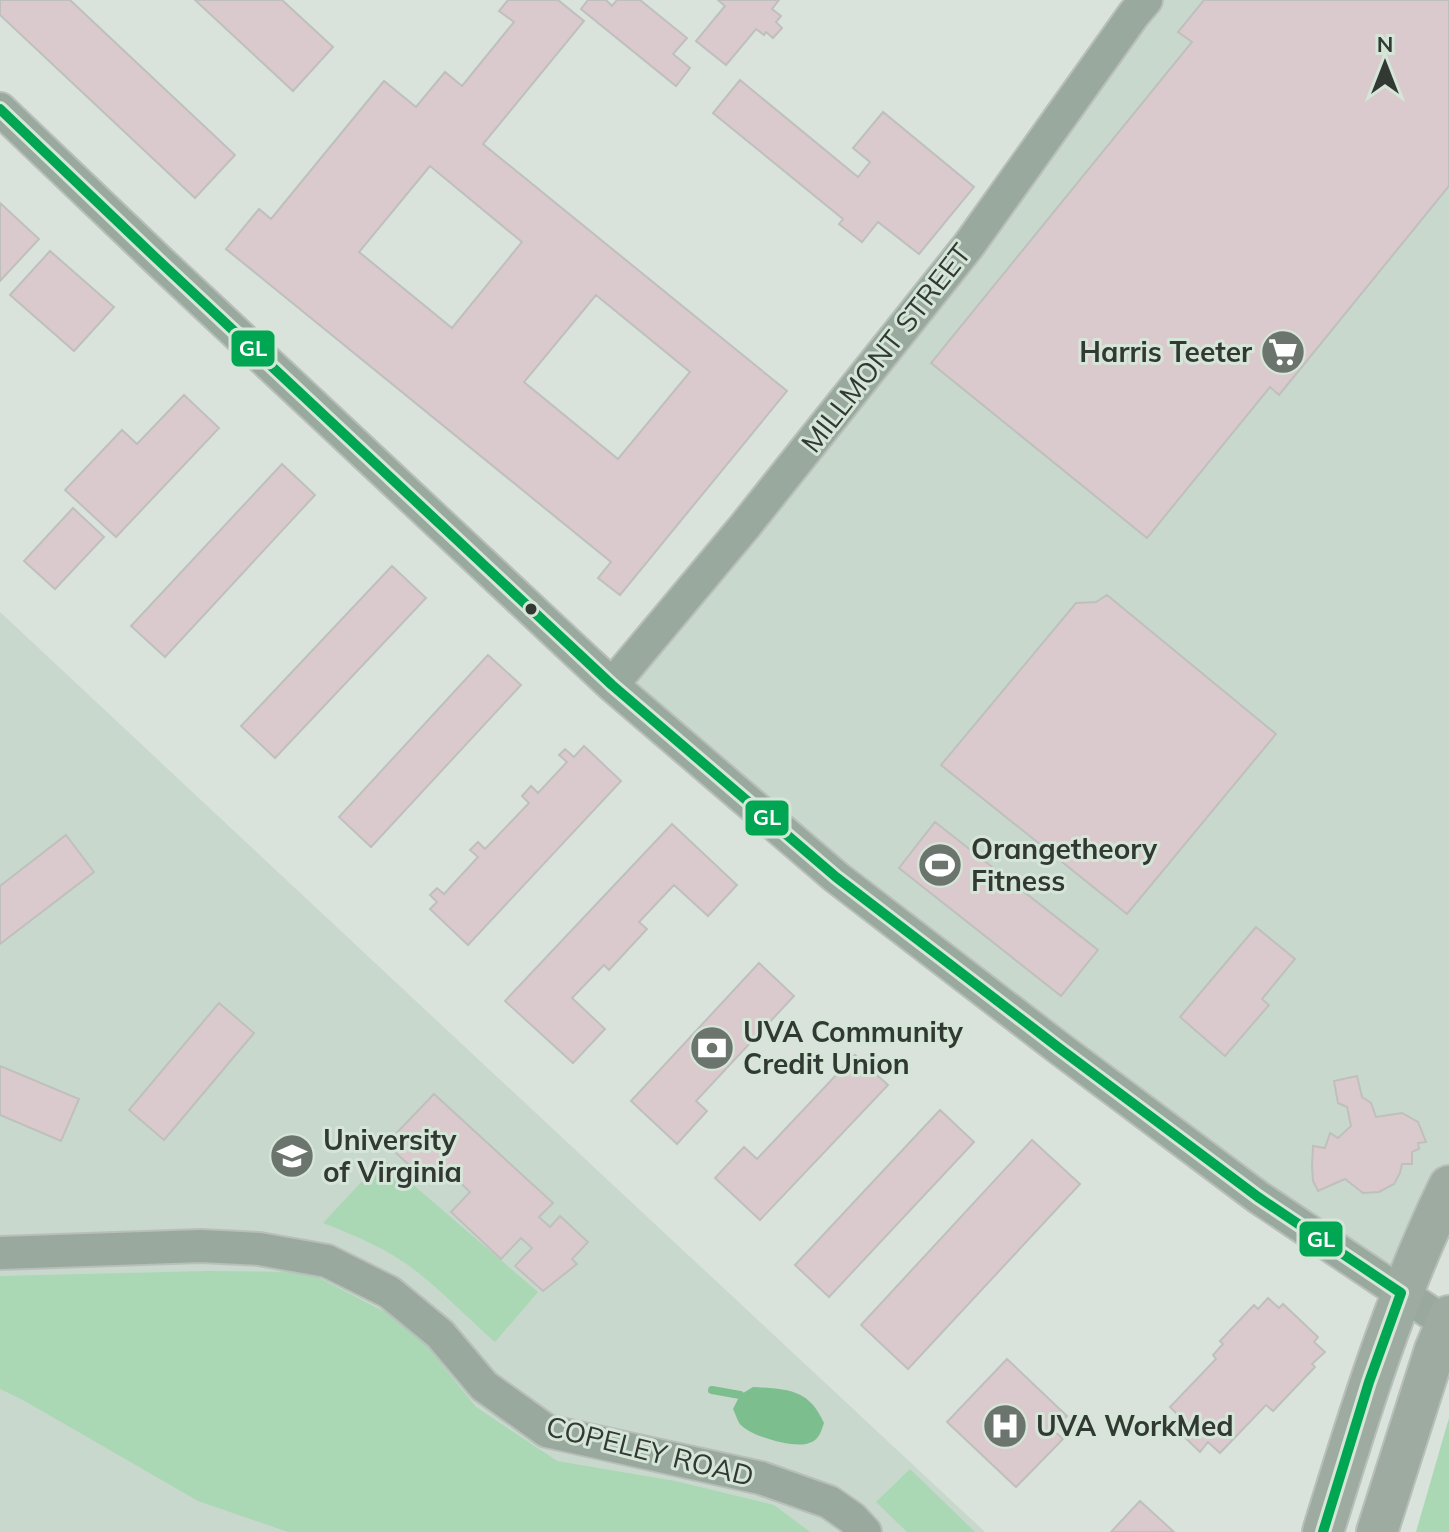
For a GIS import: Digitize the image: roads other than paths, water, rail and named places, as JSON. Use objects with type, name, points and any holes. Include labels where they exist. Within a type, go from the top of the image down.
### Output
[{"type":"main road","points":[[1323,1532],[1369,1382],[1401,1293],[1449,1186]]},
{"type":"main road","points":[[1377,1532],[1447,1320]]},
{"type":"street","name":"MILLMONT STREET","points":[[612,685],[745,526],[969,245],[1146,0]]},
{"type":"street","points":[[0,109],[612,685],[836,877],[1258,1197],[1401,1293],[1447,1320]]},
{"type":"street","name":"COPELEY ROAD","points":[[0,1253],[201,1246],[259,1249],[327,1261],[389,1292],[440,1334],[484,1386],[547,1431],[761,1478],[829,1502],[852,1518],[865,1532]]},
{"type":"waterway","points":[[712,1390],[740,1395]]},
{"type":"place","name":"Harris Teeter","points":[[1283,352]]},
{"type":"place","name":"Orangetheory Fitness","points":[[940,865]]},
{"type":"place","name":"UVA Community Credit Union","points":[[712,1048]]},
{"type":"place","name":"University of Virginia","points":[[292,1156]]},
{"type":"place","name":"UVA WorkMed","points":[[1005,1426]]}]
